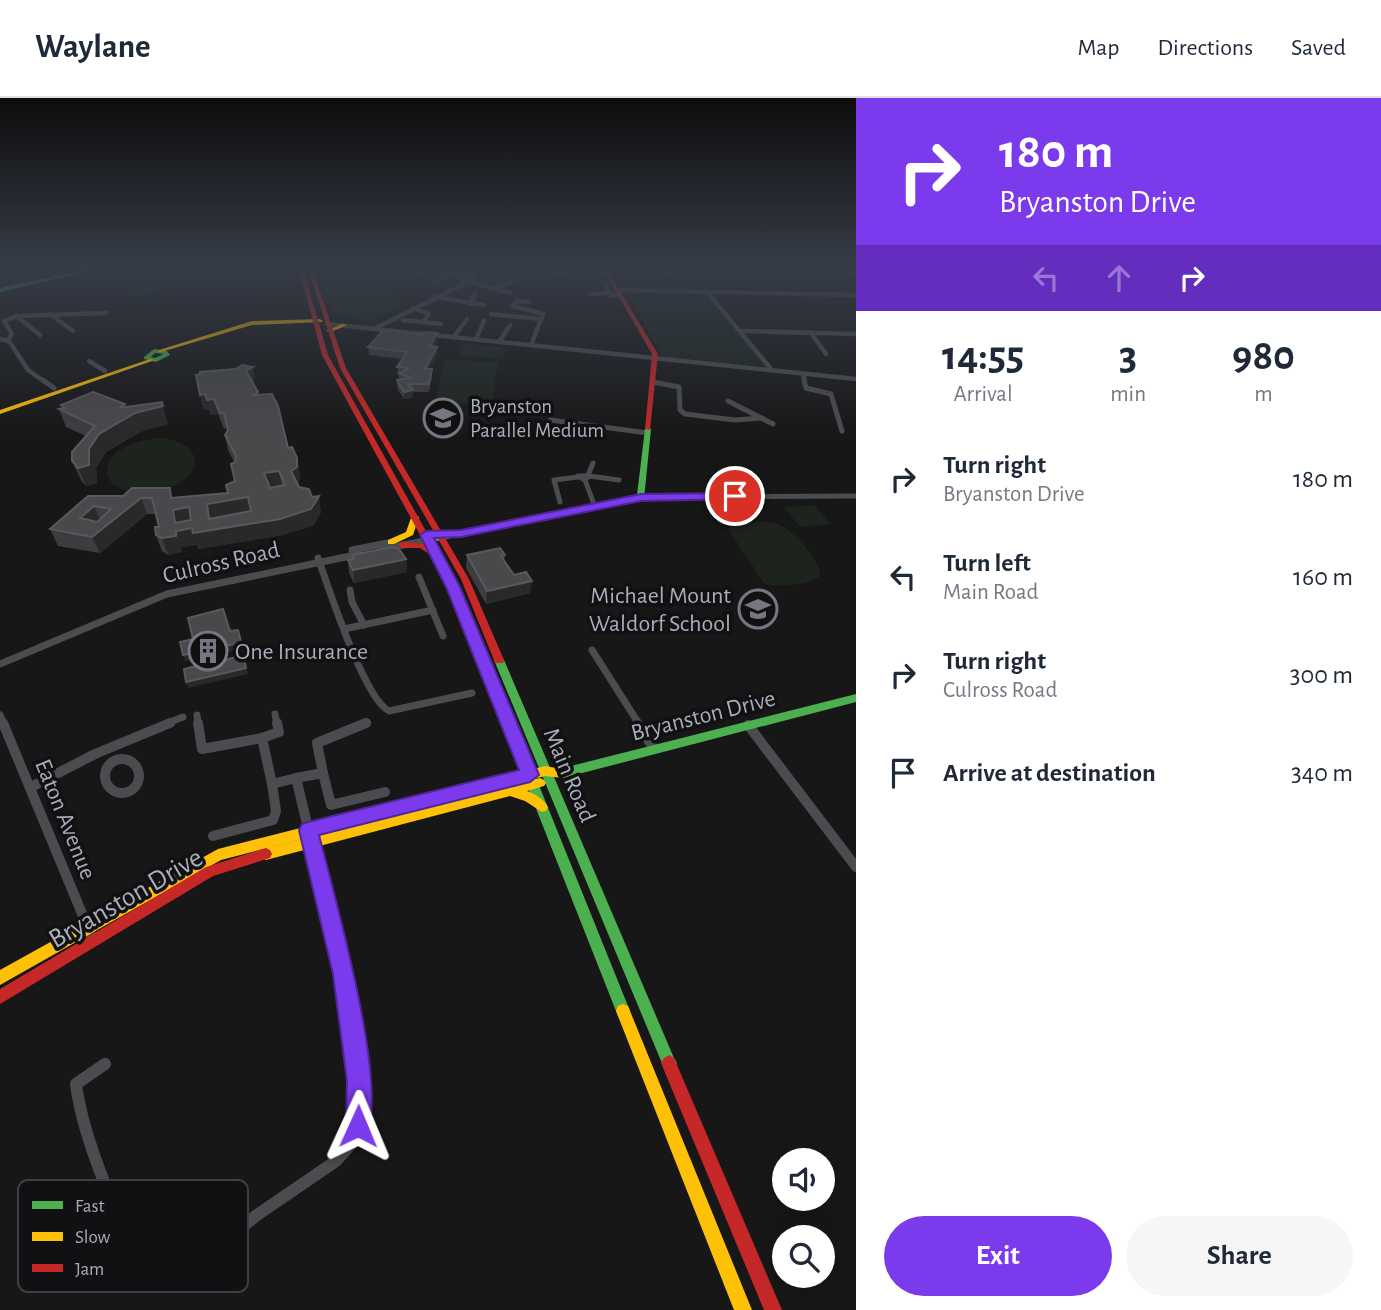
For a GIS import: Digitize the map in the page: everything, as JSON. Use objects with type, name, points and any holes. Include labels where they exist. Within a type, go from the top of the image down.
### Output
[{"type":"main road","points":[[0,409],[252,325]]},
{"type":"main road","points":[[156,356],[242,329],[278,325]]},
{"type":"main road","points":[[316,325],[344,325]]},
{"type":"main road","name":"Main Road","points":[[323,325],[328,362],[439,558],[532,780],[743,1310]]},
{"type":"main road","name":"Main Road","points":[[323,325],[350,382],[465,579],[773,1310]]},
{"type":"main road","points":[[636,325],[654,352],[655,359],[641,497]]},
{"type":"main road","points":[[0,409],[54,388],[127,366]]},
{"type":"main road","points":[[54,388],[92,380]]},
{"type":"main road","name":"Culross Road","points":[[427,537],[461,533],[641,497]]},
{"type":"main road","points":[[391,542],[412,531],[415,517]]},
{"type":"main road","points":[[402,545],[422,546],[439,558]]},
{"type":"main road","name":"Bryanston Drive","points":[[0,997],[211,871],[310,835],[856,698]]},
{"type":"main road","points":[[536,748],[554,765],[586,766]]},
{"type":"main road","name":"Bryanston Drive","points":[[0,978],[218,856],[508,791],[532,780]]},
{"type":"main road","points":[[508,791],[529,797],[542,807]]},
{"type":"street","points":[[6,325],[12,337],[4,340],[28,370],[54,388]]},
{"type":"street","points":[[27,325],[40,335]]},
{"type":"street","points":[[64,325],[73,331]]},
{"type":"street","points":[[344,325],[856,379]]},
{"type":"street","points":[[374,329],[382,325]]},
{"type":"street","points":[[454,337],[463,325]]},
{"type":"street","points":[[476,340],[483,325]]},
{"type":"street","points":[[499,342],[510,325]]},
{"type":"street","points":[[531,345],[539,325]]},
{"type":"street","points":[[735,325],[772,370]]},
{"type":"street","points":[[740,331],[856,334]]},
{"type":"street","points":[[811,333],[826,354]]},
{"type":"street","points":[[89,361],[105,371]]},
{"type":"street","points":[[803,374],[806,388],[831,393],[842,431]]},
{"type":"street","points":[[653,382],[679,387],[680,410],[685,414],[732,420],[762,418]]},
{"type":"street","points":[[728,401],[773,424]]},
{"type":"street","points":[[550,420],[648,433]]},
{"type":"street","points":[[593,463],[587,477],[595,506]]},
{"type":"street","points":[[560,502],[554,480],[578,477],[619,480]]},
{"type":"street","name":"Culross Road","points":[[641,497],[856,496]]},
{"type":"street","name":"Culross Road","points":[[0,664],[167,594],[391,542],[427,537]]},
{"type":"street","name":"Culross Road","points":[[0,659],[170,589],[402,545],[427,537]]},
{"type":"street","points":[[318,560],[357,662],[376,702],[389,711],[472,693]]},
{"type":"street","points":[[419,577],[443,636]]},
{"type":"street","points":[[350,590],[352,602],[364,625]]},
{"type":"street","points":[[344,629],[433,610]]},
{"type":"street","points":[[592,650],[654,749]]},
{"type":"street","points":[[197,715],[203,750],[279,732],[275,714]]},
{"type":"street","name":"Eaton Avenue","points":[[0,715],[93,940]]},
{"type":"street","points":[[31,787],[112,747],[183,717]]},
{"type":"street","points":[[367,722],[317,744],[331,805],[385,792]]},
{"type":"street","points":[[748,725],[856,867]]},
{"type":"street","points":[[213,836],[273,820],[276,811],[262,738]]},
{"type":"street","points":[[112,747],[118,761]]},
{"type":"street","points":[[131,760],[140,776],[137,785],[119,795],[112,792],[104,776],[107,767],[118,761],[131,760]]},
{"type":"street","points":[[272,784],[323,773]]},
{"type":"street","points":[[248,1222],[344,1153],[356,1136],[358,1126],[355,1039],[344,974],[296,778]]},
{"type":"street","points":[[105,1063],[76,1084],[79,1109],[108,1180]]},
{"type":"shaded area","points":[[645,325],[734,325],[767,367],[662,357]]},
{"type":"shaded area","points":[[464,343],[506,348],[502,359],[458,355]]},
{"type":"shaded area","points":[[445,360],[498,362],[492,405],[435,403]]},
{"type":"shaded area","points":[[163,438],[180,443],[193,453],[195,465],[189,475],[157,492],[131,492],[111,482],[107,472],[114,455],[143,440]]},
{"type":"shaded area","points":[[814,505],[831,524],[800,527],[784,507]]},
{"type":"shaded area","points":[[735,523],[775,523],[789,530],[811,553],[820,576],[793,585],[764,583],[728,529]]},
{"type":"building","points":[[384,330],[423,335],[424,332],[437,333],[430,346],[437,347],[425,369],[432,369],[429,384],[408,384],[413,390],[404,392],[397,380],[410,378],[399,373],[410,368],[397,367],[407,352],[368,347]]},
{"type":"building","points":[[242,365],[253,367],[246,371],[258,392],[254,395],[272,394],[278,406],[288,448],[292,447],[297,458],[297,467],[291,471],[299,487],[309,489],[312,497],[319,496],[311,509],[280,519],[193,533],[192,528],[176,531],[176,536],[162,538],[156,535],[155,527],[159,527],[152,498],[141,498],[92,537],[50,529],[88,496],[123,496],[132,488],[170,488],[171,498],[228,493],[226,485],[235,481],[231,464],[235,462],[236,456],[225,435],[228,430],[224,413],[220,413],[214,399],[207,400],[205,394],[200,395],[196,375],[200,372],[236,369]],"holes":[[[279,471],[285,485],[270,488],[264,473]],[[248,497],[251,511],[209,519],[207,504]],[[94,506],[111,509],[97,522],[80,518]],[[189,507],[191,520],[175,523],[173,510]]]},
{"type":"building","points":[[93,392],[125,404],[119,408],[162,402],[163,406],[135,413],[99,434],[89,449],[89,465],[78,468],[72,461],[72,452],[95,426],[59,409],[65,408],[61,405]]},
{"type":"building","points":[[392,547],[399,549],[406,559],[353,570],[348,560],[354,559],[352,555]]},
{"type":"building","points":[[500,548],[505,555],[501,556],[514,575],[526,572],[532,581],[487,591],[467,555]]},
{"type":"building","name":"One Insurance","points":[[223,609],[230,631],[238,630],[241,642],[222,647],[225,660],[243,655],[246,668],[186,682],[184,669],[205,664],[203,651],[183,655],[180,642],[193,639],[188,618]]},
{"type":"traffic: fast","points":[[154,351],[165,352],[167,355],[156,360],[146,358],[154,351]]},
{"type":"traffic: fast","points":[[437,538],[641,497],[648,429]]},
{"type":"traffic: fast","points":[[499,660],[669,1063]]},
{"type":"traffic: fast","points":[[563,773],[856,698]]},
{"type":"traffic: fast","points":[[524,763],[623,1011]]},
{"type":"traffic: slow","points":[[159,351],[247,325]]},
{"type":"traffic: slow","points":[[329,331],[344,325]]},
{"type":"traffic: slow","points":[[0,412],[152,360]]},
{"type":"traffic: slow","points":[[391,542],[410,533],[415,517]]},
{"type":"traffic: slow","points":[[0,978],[218,855],[545,771],[563,773]]},
{"type":"traffic: slow","points":[[266,854],[540,783]]},
{"type":"traffic: slow","points":[[511,791],[529,797],[542,807]]},
{"type":"traffic: slow","points":[[623,1011],[743,1310]]},
{"type":"traffic: jam","points":[[317,325],[325,355],[453,587],[524,763]]},
{"type":"traffic: jam","points":[[329,325],[343,368],[465,579],[499,660]]},
{"type":"traffic: jam","points":[[638,325],[655,354],[648,429]]},
{"type":"traffic: jam","points":[[402,545],[422,546],[434,554]]},
{"type":"traffic: jam","points":[[0,997],[210,871],[266,854]]},
{"type":"traffic: jam","points":[[669,1063],[773,1310]]},
{"type":"place","name":"Bryanston Parallel Medium","points":[[443,418]]},
{"type":"place","name":"Michael Mount Waldorf School","points":[[758,609]]},
{"type":"place","name":"One Insurance","points":[[208,651]]},
{"type":"route","points":[[358,1126],[360,1110],[355,1039],[344,974],[308,830],[530,775],[453,587],[426,535],[440,532],[461,533],[641,497],[735,496]]}]
